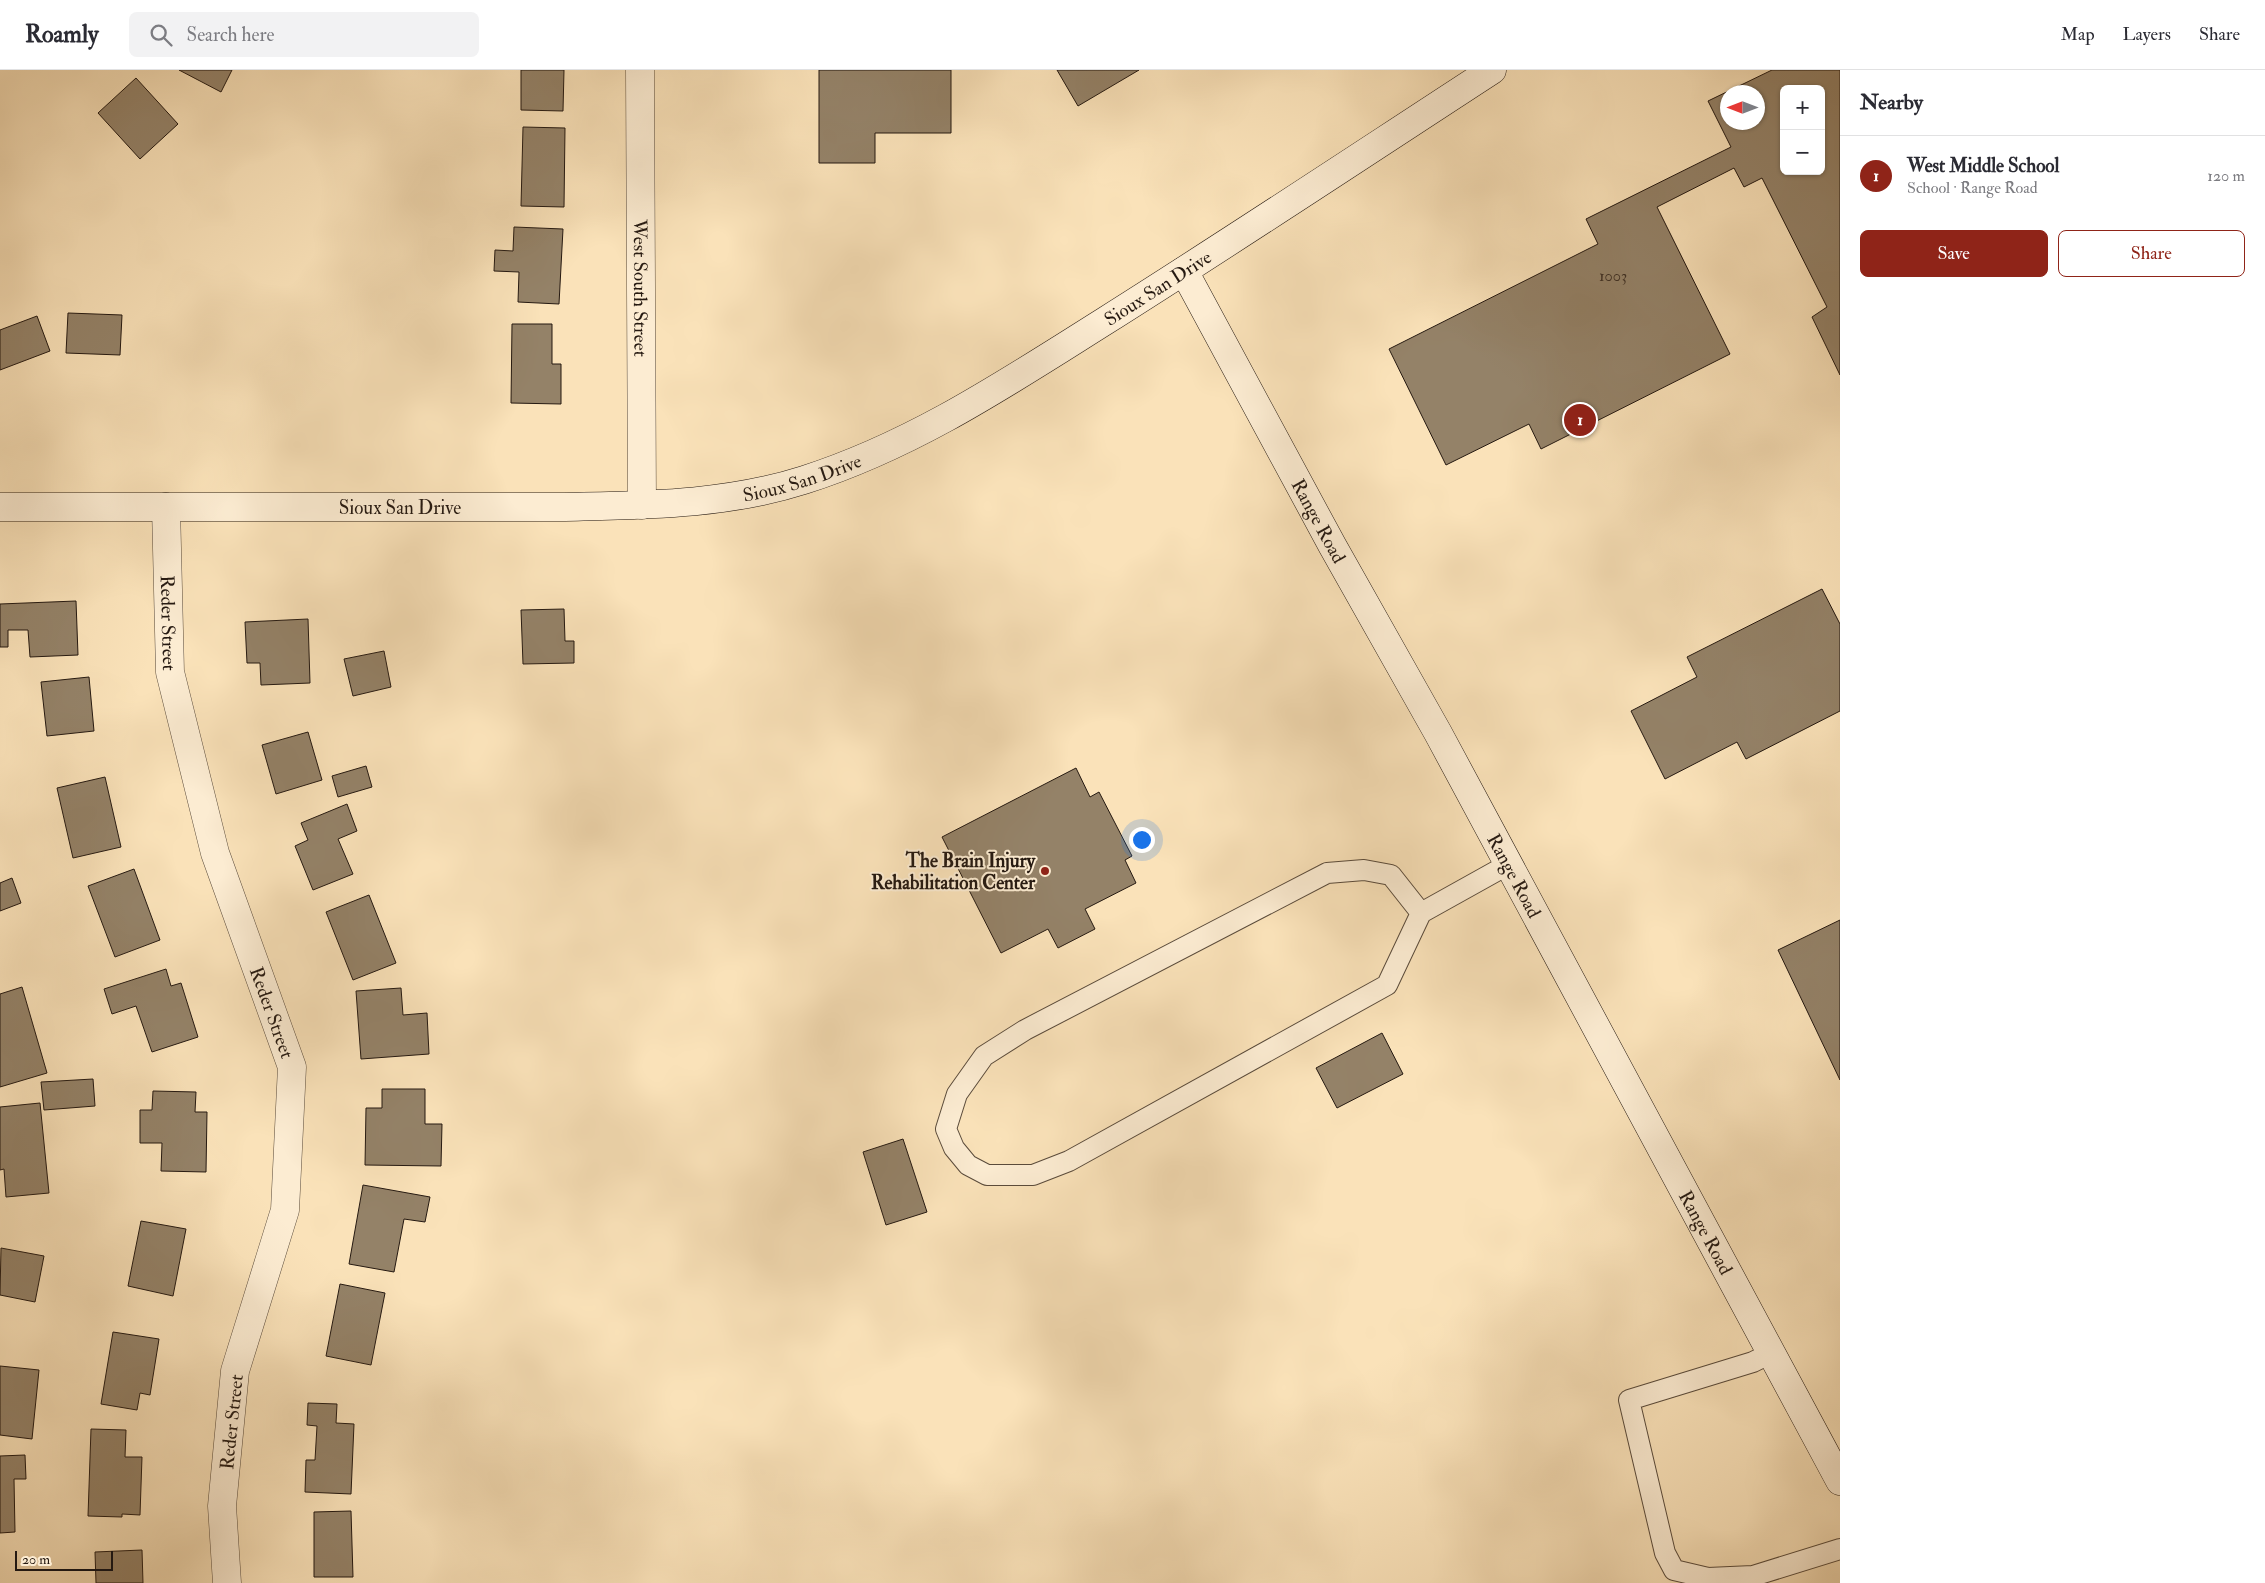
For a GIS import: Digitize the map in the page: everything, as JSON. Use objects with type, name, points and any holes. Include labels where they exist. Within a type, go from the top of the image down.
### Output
[{"type":"street","name":"West South Street","points":[[640,70],[642,505]]},
{"type":"street","name":"Sioux San Drive","points":[[0,506],[565,507],[642,505],[698,502],[752,493],[802,481],[857,462],[947,419],[1008,383],[1184,271],[1492,70]]},
{"type":"street","name":"Range Road","points":[[1184,271],[1509,864],[1840,1481]]},
{"type":"street","name":"Reder Street","points":[[166,507],[170,672],[215,853],[292,1067],[285,1210],[235,1371],[222,1506],[226,1583]]},
{"type":"lane","points":[[1420,912],[1391,875],[1364,870],[1327,873],[1025,1030],[984,1056],[956,1094],[946,1129],[954,1148],[968,1165],[987,1175],[1033,1175],[1069,1161],[1387,984],[1420,912],[1509,864]]},
{"type":"lane","points":[[1771,1352],[1753,1362],[1628,1400],[1665,1553],[1674,1570],[1708,1578],[1753,1576],[1840,1549]]},
{"type":"building","points":[[179,70],[232,70],[221,92]]},
{"type":"building","points":[[521,70],[564,70],[563,111],[521,110]]},
{"type":"building","points":[[819,70],[951,70],[951,133],[875,133],[875,163],[819,163]]},
{"type":"building","points":[[1057,70],[1139,70],[1078,106]]},
{"type":"building","points":[[1772,70],[1840,70],[1840,375],[1812,317],[1827,307],[1762,178],[1744,187],[1734,168],[1657,207],[1730,354],[1541,449],[1529,424],[1446,465],[1389,349],[1598,244],[1586,219],[1731,147],[1722,130],[1765,130],[1765,85],[1741,85]]},
{"type":"building","points":[[136,78],[178,124],[140,159],[98,113]]},
{"type":"building","points":[[1720,95],[1720,125],[1708,101]]},
{"type":"building","points":[[523,127],[565,128],[564,207],[521,206]]},
{"type":"building","points":[[514,227],[563,229],[559,304],[518,302],[519,272],[494,271],[495,250],[513,251]]},
{"type":"building","points":[[68,313],[122,315],[120,355],[66,353]]},
{"type":"building","points":[[37,316],[50,351],[0,370],[0,330]]},
{"type":"building","points":[[512,324],[552,324],[552,364],[561,364],[561,404],[511,403]]},
{"type":"building","points":[[1822,589],[1840,624],[1840,711],[1746,759],[1737,742],[1665,779],[1631,711],[1697,677],[1687,657]]},
{"type":"building","points":[[76,601],[78,655],[30,657],[28,630],[8,630],[8,647],[0,647],[0,604]]},
{"type":"building","points":[[564,609],[565,641],[574,641],[574,663],[523,664],[521,610]]},
{"type":"building","points":[[308,619],[310,683],[261,685],[260,663],[247,663],[245,622]]},
{"type":"building","points":[[384,651],[391,687],[353,696],[344,659]]},
{"type":"building","points":[[89,677],[94,731],[47,736],[41,682]]},
{"type":"building","points":[[308,732],[322,780],[276,794],[262,745]]},
{"type":"building","points":[[366,766],[372,787],[338,797],[332,776]]},
{"type":"building","name":"The Brain Injury Rehabilitation Center","points":[[1076,768],[1090,797],[1099,792],[1132,856],[1125,860],[1136,883],[1085,909],[1095,929],[1058,948],[1048,929],[1001,953],[942,837]]},
{"type":"building","points":[[105,777],[121,847],[73,858],[57,788]]},
{"type":"building","points":[[347,804],[357,831],[338,839],[353,874],[313,890],[295,846],[308,840],[301,823]]},
{"type":"building","points":[[134,869],[160,940],[115,957],[88,886]]},
{"type":"building","points":[[12,878],[21,903],[0,911],[0,883]]},
{"type":"building","points":[[369,895],[396,963],[353,980],[326,912]]},
{"type":"building","points":[[1840,920],[1840,1080],[1778,950]]},
{"type":"building","points":[[166,969],[171,986],[181,983],[198,1037],[152,1052],[136,1006],[112,1014],[104,989]]},
{"type":"building","points":[[22,987],[47,1073],[0,1087],[0,994]]},
{"type":"building","points":[[401,988],[403,1015],[427,1013],[429,1054],[361,1059],[356,991]]},
{"type":"building","points":[[1382,1033],[1403,1074],[1337,1108],[1316,1068]]},
{"type":"building","points":[[93,1079],[95,1106],[44,1110],[41,1082]]},
{"type":"building","points":[[382,1089],[425,1089],[425,1124],[442,1124],[441,1166],[365,1165],[366,1108],[382,1108]]},
{"type":"building","points":[[153,1091],[196,1092],[195,1112],[207,1112],[206,1172],[161,1171],[162,1143],[140,1143],[140,1110],[152,1110]]},
{"type":"building","points":[[40,1103],[49,1193],[6,1197],[4,1169],[0,1170],[0,1107]]},
{"type":"building","points":[[903,1139],[927,1212],[886,1225],[863,1152]]},
{"type":"building","points":[[363,1185],[430,1197],[425,1222],[404,1219],[394,1272],[349,1264]]},
{"type":"building","points":[[141,1221],[186,1229],[173,1296],[128,1286]]},
{"type":"building","points":[[1,1248],[44,1256],[35,1302],[0,1295]]},
{"type":"building","points":[[340,1284],[385,1293],[371,1365],[326,1356]]},
{"type":"building","points":[[113,1332],[159,1339],[150,1395],[140,1393],[137,1410],[101,1404]]},
{"type":"building","points":[[0,1366],[39,1370],[32,1439],[0,1435]]},
{"type":"building","points":[[308,1403],[337,1404],[336,1423],[354,1424],[351,1494],[305,1492],[306,1460],[315,1460],[317,1426],[307,1425]]},
{"type":"building","points":[[91,1429],[126,1430],[125,1457],[142,1457],[140,1515],[122,1514],[122,1517],[88,1516]]},
{"type":"building","points":[[25,1455],[26,1479],[14,1479],[15,1532],[0,1533],[0,1456]]},
{"type":"building","points":[[351,1511],[353,1577],[314,1577],[314,1512]]},
{"type":"building","points":[[142,1550],[143,1583],[96,1583],[95,1552]]},
{"type":"place","name":"West Middle School","points":[[1580,420]]},
{"type":"place","name":"The Brain Injury Rehabilitation Center","points":[[1045,871]]}]
